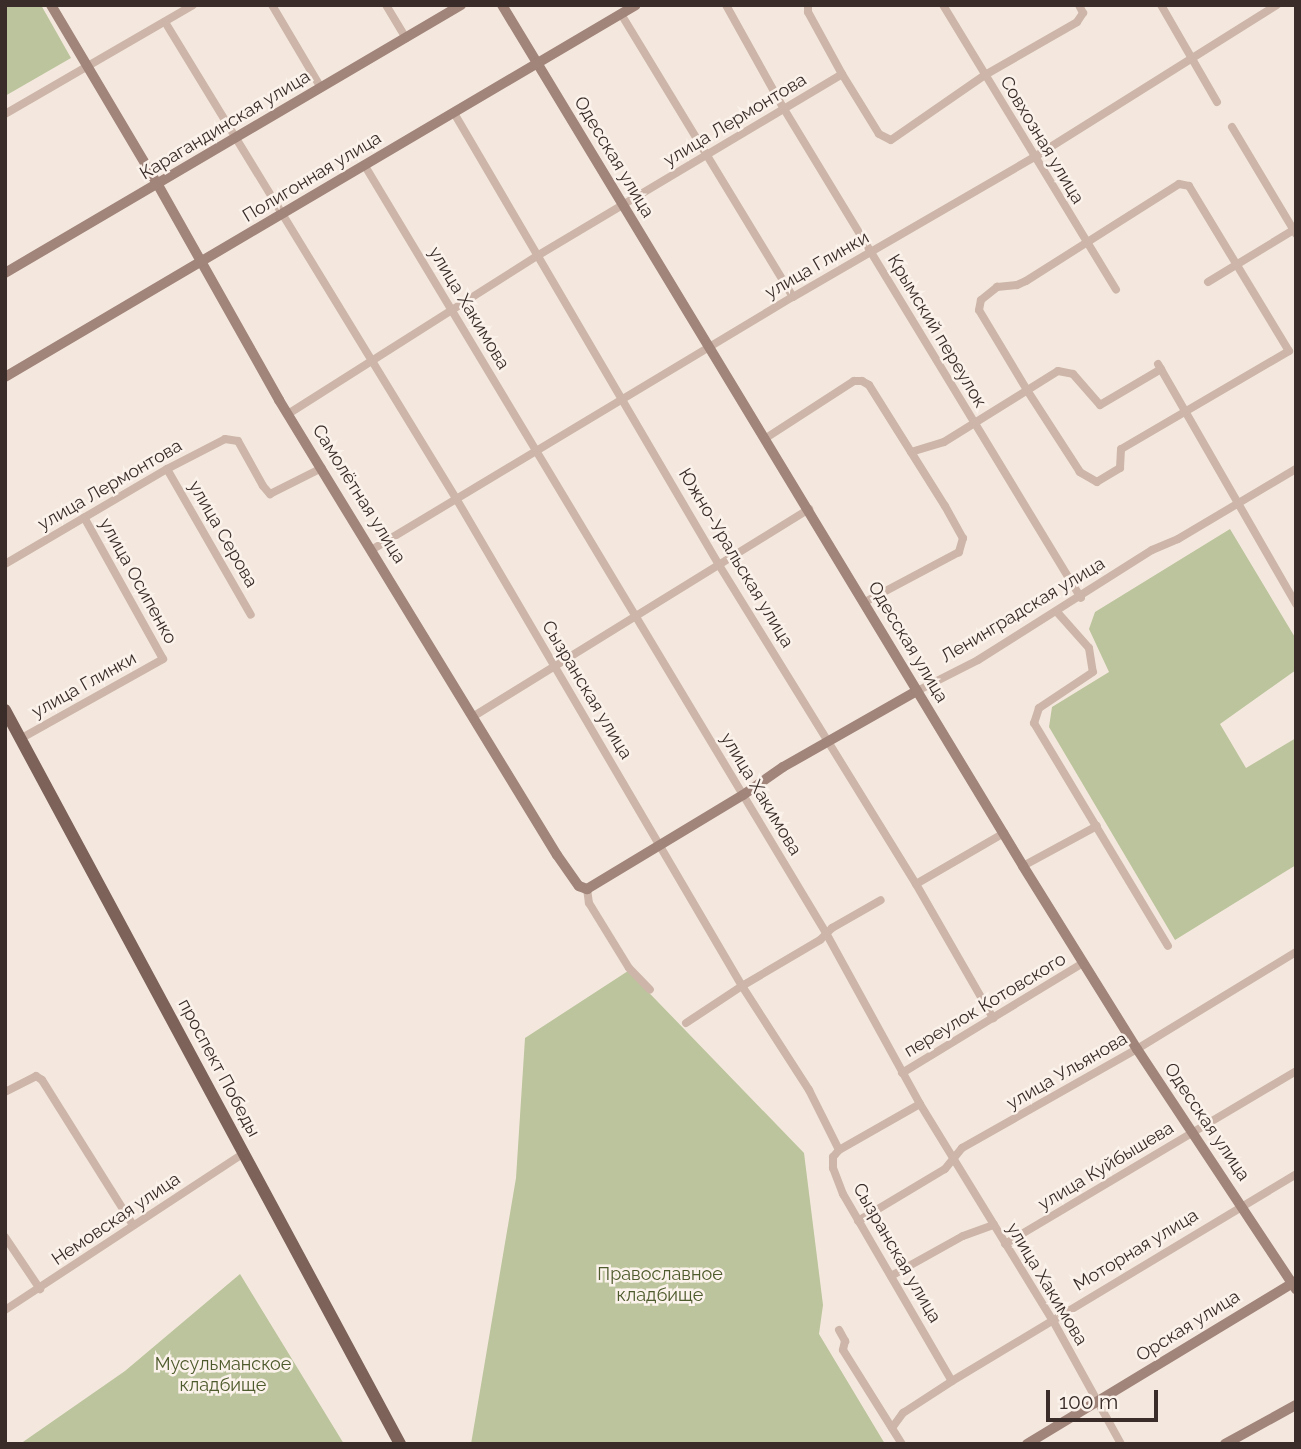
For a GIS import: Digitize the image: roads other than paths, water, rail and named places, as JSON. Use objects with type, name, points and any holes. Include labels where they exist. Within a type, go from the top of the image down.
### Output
[{"type":"main road","name":"проспект Победы","points":[[5,710],[400,1444]]},
{"type":"street","name":"Самолётная улица","points":[[51,5],[158,185],[288,414],[573,880],[587,889],[589,903],[629,968],[650,990]]},
{"type":"street","points":[[5,114],[193,5]]},
{"type":"street","points":[[272,5],[321,88]]},
{"type":"street","points":[[386,5],[406,37]]},
{"type":"street","name":"Карагандинская улица","points":[[5,273],[461,5]]},
{"type":"street","name":"Одесская улица","points":[[502,5],[1083,963],[1137,1049],[1295,1284]]},
{"type":"street","name":"Полигонная улица","points":[[5,377],[202,264],[636,5]]},
{"type":"street","name":"Крымский переулок","points":[[726,5],[784,109],[1080,598]]},
{"type":"street","points":[[808,5],[808,12],[842,74],[879,134],[891,140],[985,75],[1077,22],[1083,13],[1079,5]]},
{"type":"street","name":"Совхозная улица","points":[[943,5],[1033,158],[1116,290]]},
{"type":"street","points":[[1161,5],[1217,102]]},
{"type":"street","name":"улица Глинки","points":[[373,549],[538,453],[793,297],[1033,158],[1276,5]]},
{"type":"street","points":[[621,14],[793,297]]},
{"type":"street","name":"Сызранская улица","points":[[165,22],[457,500],[741,986],[809,1090],[839,1150],[833,1157],[832,1168],[858,1221],[953,1381]]},
{"type":"street","name":"улица Лермонтова","points":[[288,414],[537,256],[842,74]]},
{"type":"street","name":"Южно-Уральская улица","points":[[454,113],[719,565],[916,884],[993,1018]]},
{"type":"street","points":[[1208,282],[1295,231],[1232,127]]},
{"type":"street","name":"улица Хакимова","points":[[365,166],[826,933],[902,1073],[1052,1319],[1121,1444]]},
{"type":"street","points":[[1179,184],[1189,186],[1238,264],[1289,351],[1121,449],[1120,468],[1097,482],[1080,472],[979,310],[981,300],[997,287],[1017,285],[1179,184]]},
{"type":"street","points":[[911,452],[944,442],[1058,371],[1073,374],[1100,405],[1160,367],[1296,604]]},
{"type":"street","points":[[766,438],[854,381],[862,381],[869,385],[961,533],[960,552],[864,602]]},
{"type":"street","name":"улица Лермонтова","points":[[5,564],[167,469],[215,444],[233,438],[270,494],[322,468]]},
{"type":"street","name":"улица Серова","points":[[167,469],[251,615]]},
{"type":"street","name":"Ленинградская улица","points":[[587,889],[743,795],[783,767],[917,691],[971,664],[1080,598],[1152,550],[1178,539],[1296,469]]},
{"type":"street","points":[[474,716],[554,664],[809,509]]},
{"type":"street","name":"улица Осипенко","points":[[84,517],[163,659]]},
{"type":"street","points":[[1057,612],[1089,648],[1093,672],[1039,708],[1034,723],[1168,946]]},
{"type":"street","name":"улица Глинки","points":[[20,739],[163,659]]},
{"type":"street","points":[[1023,866],[1097,826]]},
{"type":"street","points":[[916,884],[1004,833]]},
{"type":"street","points":[[687,1023],[741,986],[820,940],[826,933],[881,900]]},
{"type":"street","name":"улица Ульянова","points":[[858,1221],[945,1169],[962,1148],[1137,1049],[1296,953]]},
{"type":"street","name":"переулок Котовского","points":[[902,1073],[1083,963]]},
{"type":"street","name":"улица Куйбышева","points":[[1005,1244],[1296,1071]]},
{"type":"street","points":[[5,1092],[36,1076],[42,1080],[133,1225]]},
{"type":"street","points":[[839,1150],[920,1104]]},
{"type":"street","name":"Немовская улица","points":[[5,1310],[244,1153]]},
{"type":"street","name":"Моторная улица","points":[[892,1428],[903,1413],[953,1381],[1296,1174]]},
{"type":"street","points":[[891,1276],[963,1236],[993,1225]]},
{"type":"street","points":[[5,1237],[40,1289]]},
{"type":"street","name":"Орская улица","points":[[1027,1444],[1295,1284]]},
{"type":"street","points":[[839,1330],[845,1341],[843,1350],[902,1444]]},
{"type":"street","points":[[1225,1444],[1296,1405]]},
{"type":"park label","name":"Православное кладбище","points":[[660,1285]]},
{"type":"park label","name":"Мусульманское кладбище","points":[[223,1375]]}]
